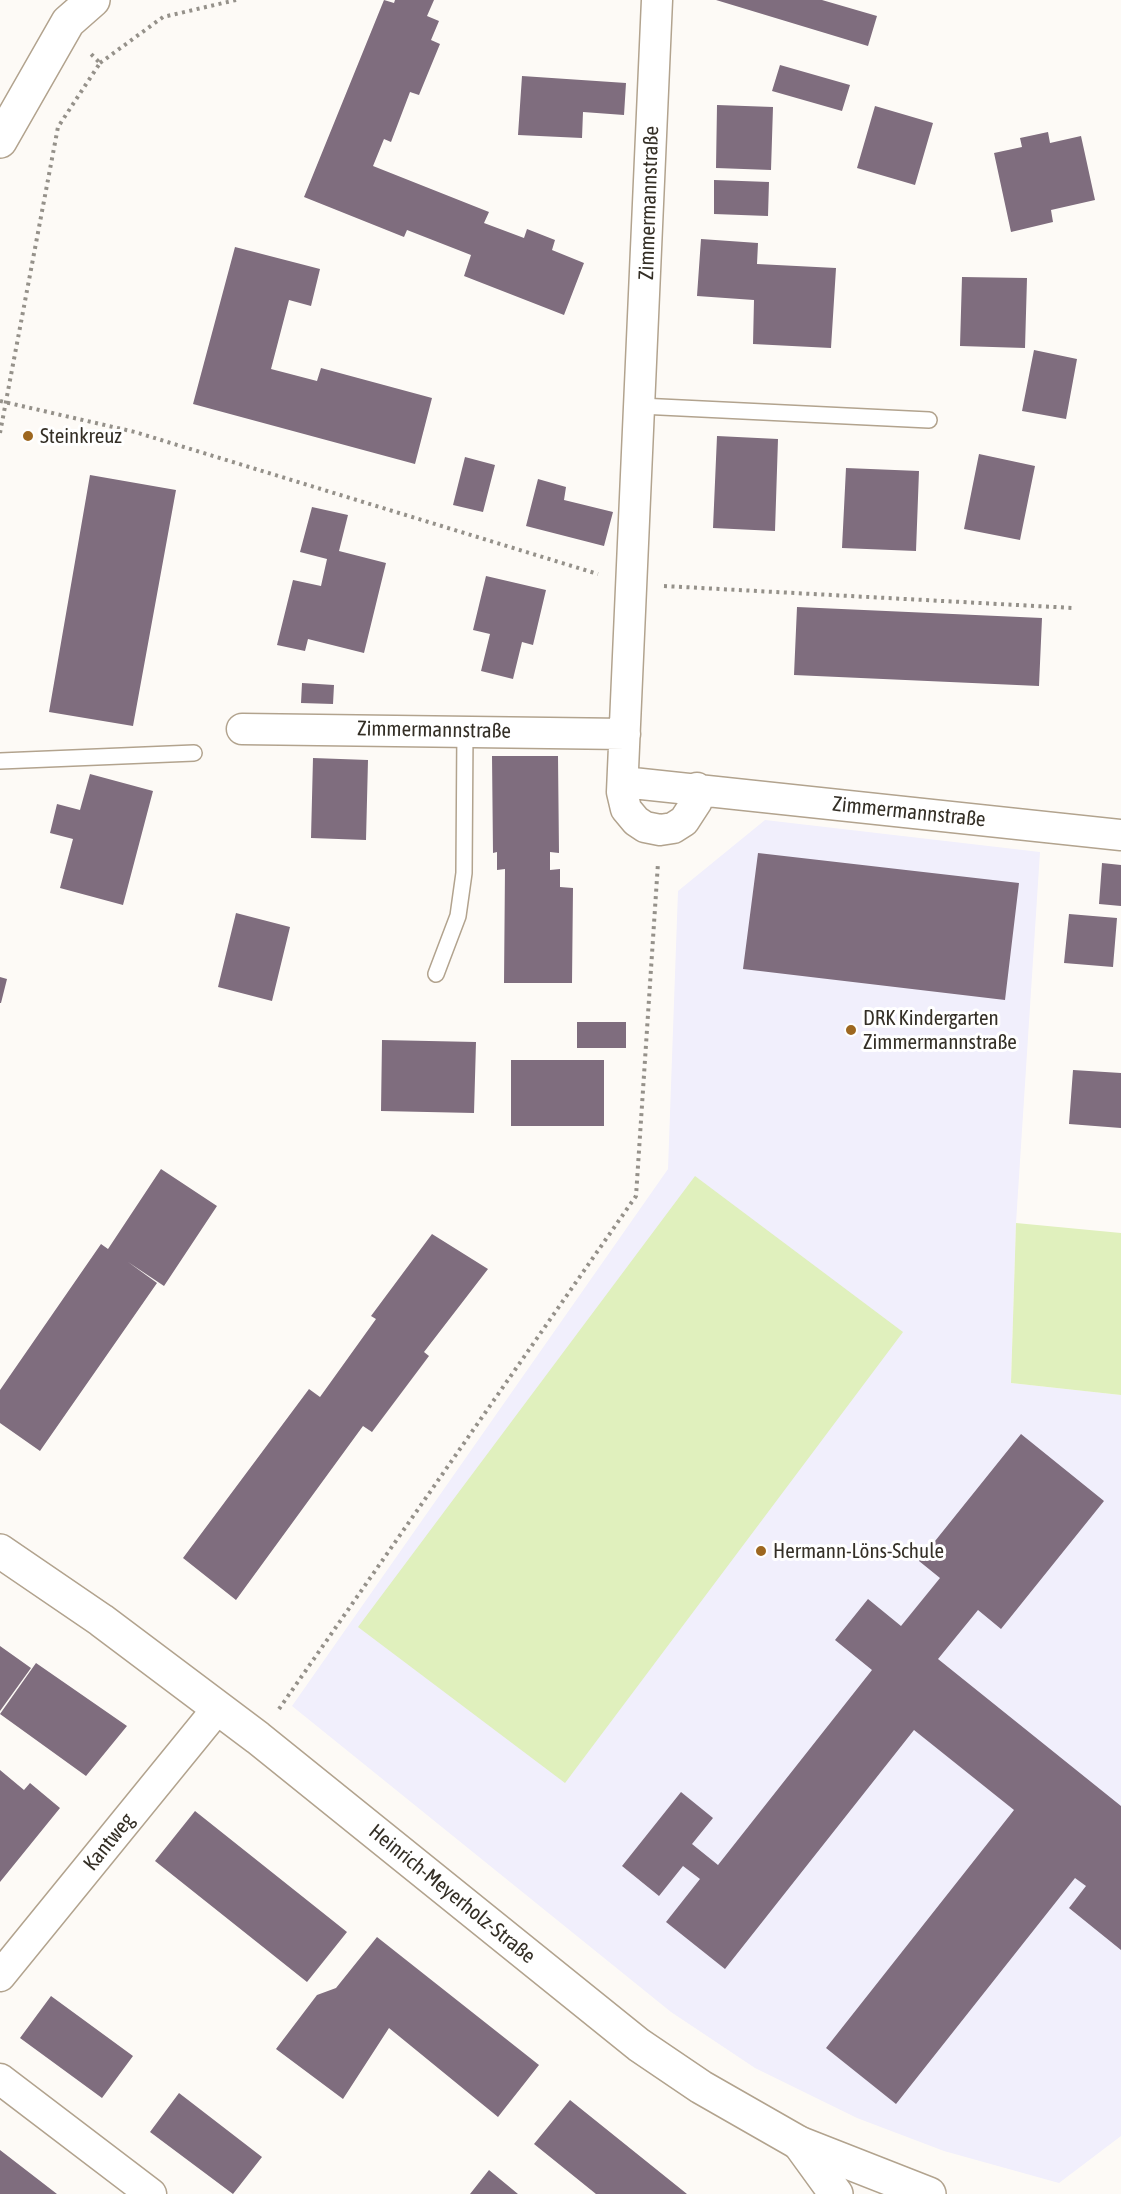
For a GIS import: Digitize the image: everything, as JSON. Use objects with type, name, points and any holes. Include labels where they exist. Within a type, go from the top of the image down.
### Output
[{"type":"main road","points":[[0,141],[68,22],[93,0]]},
{"type":"main road","name":"Heinrich-Meyerholz-Straße","points":[[0,1551],[101,1620],[258,1738],[639,2045],[701,2087],[800,2144],[929,2194]]},
{"type":"main road","points":[[800,2144],[836,2194]]},
{"type":"street","name":"Zimmermannstraße","points":[[657,0],[623,801],[630,816],[645,827],[660,830]]},
{"type":"street","name":"Zimmermannstraße","points":[[242,729],[465,730],[625,734]]},
{"type":"street","name":"Zimmermannstraße","points":[[623,782],[697,788],[1121,835]]},
{"type":"street","points":[[660,830],[673,828],[684,821],[697,801],[697,788]]},
{"type":"street","name":"Kantweg","points":[[0,1976],[218,1708]]},
{"type":"street","points":[[0,2079],[151,2194]]},
{"type":"lane","points":[[640,406],[929,420]]},
{"type":"lane","points":[[436,974],[458,916],[464,873],[465,730]]},
{"type":"lane","points":[[0,760],[194,753]]},
{"type":"path","points":[[0,434],[58,127],[100,63],[163,17],[236,0]]},
{"type":"path","points":[[68,22],[82,44],[100,63]]},
{"type":"path","points":[[0,401],[135,432],[632,585],[1073,608]]},
{"type":"path","points":[[258,1738],[636,1196],[660,830]]},
{"type":"shaded area","name":"Hermann-Löns-Schule","points":[[765,820],[1040,852],[1016,1223],[1011,1383],[1121,1395],[1121,2136],[1059,2183],[944,2151],[857,2118],[755,2068],[671,2012],[292,1706],[668,1169],[678,891]]},
{"type":"green space","points":[[695,1176],[903,1332],[565,1783],[358,1627]]},
{"type":"green space","points":[[1016,1223],[1121,1233],[1121,1395],[1011,1383]]},
{"type":"building","points":[[384,0],[394,3],[395,0],[434,0],[427,16],[439,21],[431,40],[440,44],[419,95],[410,92],[391,142],[384,139],[373,166],[489,212],[484,223],[524,238],[527,229],[555,240],[552,250],[584,263],[564,315],[464,276],[471,255],[407,230],[404,237],[304,197]]},
{"type":"building","points":[[716,0],[822,0],[877,16],[868,46]]},
{"type":"building","points":[[780,65],[850,85],[842,111],[772,91]]},
{"type":"building","points":[[522,76],[626,83],[624,115],[583,112],[582,138],[518,135]]},
{"type":"building","points":[[717,105],[773,107],[771,170],[716,168]]},
{"type":"building","points":[[875,106],[933,123],[915,185],[857,168]]},
{"type":"building","points":[[1048,132],[1050,143],[1081,136],[1095,200],[1051,210],[1053,222],[1011,232],[994,153],[1022,147],[1020,138]]},
{"type":"building","points":[[714,180],[769,182],[768,216],[714,214]]},
{"type":"building","points":[[701,239],[758,243],[757,264],[836,268],[831,348],[753,344],[754,300],[697,296]]},
{"type":"building","points":[[235,247],[320,269],[311,306],[289,300],[271,369],[317,381],[321,368],[432,398],[415,464],[193,404]]},
{"type":"building","points":[[962,277],[1027,278],[1025,348],[960,346]]},
{"type":"building","points":[[1034,350],[1077,359],[1066,419],[1022,411]]},
{"type":"building","points":[[717,436],[778,439],[775,531],[713,528]]},
{"type":"building","points":[[979,454],[1035,466],[1020,540],[964,529]]},
{"type":"building","points":[[465,457],[495,465],[483,512],[453,505]]},
{"type":"building","points":[[846,468],[919,471],[916,551],[842,548]]},
{"type":"building","points":[[90,475],[176,490],[133,726],[49,712]]},
{"type":"building","points":[[538,479],[566,487],[564,500],[613,512],[604,546],[526,526]]},
{"type":"building","points":[[312,507],[348,515],[339,551],[386,563],[364,653],[308,639],[305,651],[277,645],[293,580],[321,586],[327,559],[300,552]]},
{"type":"building","points":[[486,576],[546,590],[533,645],[522,642],[513,679],[481,671],[490,634],[473,630]]},
{"type":"building","points":[[797,607],[1042,618],[1039,686],[794,675]]},
{"type":"building","points":[[302,683],[334,685],[333,704],[301,703]]},
{"type":"building","points":[[492,756],[558,756],[559,853],[550,852],[550,870],[560,869],[560,887],[573,888],[572,983],[504,983],[505,869],[497,870],[497,852],[493,853]]},
{"type":"building","points":[[313,758],[368,760],[366,840],[311,838]]},
{"type":"building","points":[[90,774],[153,791],[123,905],[60,888],[73,839],[50,833],[57,804],[80,810]]},
{"type":"building","points":[[758,853],[1019,883],[1005,1000],[743,969]]},
{"type":"building","points":[[1102,863],[1121,865],[1121,906],[1099,904]]},
{"type":"building","points":[[236,913],[290,927],[272,1001],[218,987]]},
{"type":"building","points":[[1069,914],[1117,918],[1113,967],[1064,963]]},
{"type":"building","points":[[0,977],[7,979],[1,1003],[0,1003]]},
{"type":"building","points":[[577,1022],[626,1022],[626,1048],[577,1048]]},
{"type":"building","points":[[382,1040],[476,1042],[474,1113],[381,1111]]},
{"type":"building","points":[[511,1060],[604,1060],[604,1126],[511,1126]]},
{"type":"building","points":[[1073,1070],[1121,1073],[1121,1128],[1069,1124]]},
{"type":"building","points":[[161,1169],[217,1206],[164,1286],[128,1262],[157,1283],[40,1451],[0,1423],[0,1390],[101,1244],[108,1249]]},
{"type":"building","points":[[432,1234],[488,1269],[424,1352],[429,1356],[372,1432],[363,1426],[236,1600],[183,1558],[309,1389],[320,1397],[376,1319],[371,1316]]},
{"type":"building","points":[[1021,1434],[1104,1501],[1001,1629],[978,1610],[938,1659],[1121,1806],[1121,1950],[1069,1908],[1086,1886],[1075,1878],[896,2104],[826,2048],[1014,1810],[914,1730],[725,1969],[666,1922],[700,1879],[683,1866],[659,1896],[622,1866],[681,1792],[713,1818],[692,1844],[718,1865],[872,1670],[835,1640],[868,1599],[901,1626],[940,1578],[919,1561]]},
{"type":"building","points":[[0,1646],[31,1668],[0,1711]]},
{"type":"building","points":[[36,1663],[127,1726],[86,1776],[0,1714]]},
{"type":"building","points":[[0,1770],[24,1790],[30,1783],[60,1808],[0,1882]]},
{"type":"building","points":[[195,1811],[347,1932],[307,1982],[155,1861]]},
{"type":"building","points":[[377,1937],[539,2065],[498,2117],[389,2028],[343,2099],[276,2049],[317,1995],[336,1988]]},
{"type":"building","points":[[51,1996],[133,2056],[102,2098],[20,2038]]},
{"type":"building","points":[[179,2093],[262,2157],[233,2194],[150,2132]]},
{"type":"building","points":[[570,2100],[687,2194],[596,2194],[534,2144]]},
{"type":"building","points":[[0,2150],[57,2194],[0,2194]]},
{"type":"building","points":[[489,2170],[518,2194],[470,2194]]},
{"type":"place","name":"Steinkreuz","points":[[28,436]]},
{"type":"place","name":"DRK Kindergarten Zimmermannstraße","points":[[851,1030]]},
{"type":"place","name":"Hermann-Löns-Schule","points":[[761,1551]]}]
